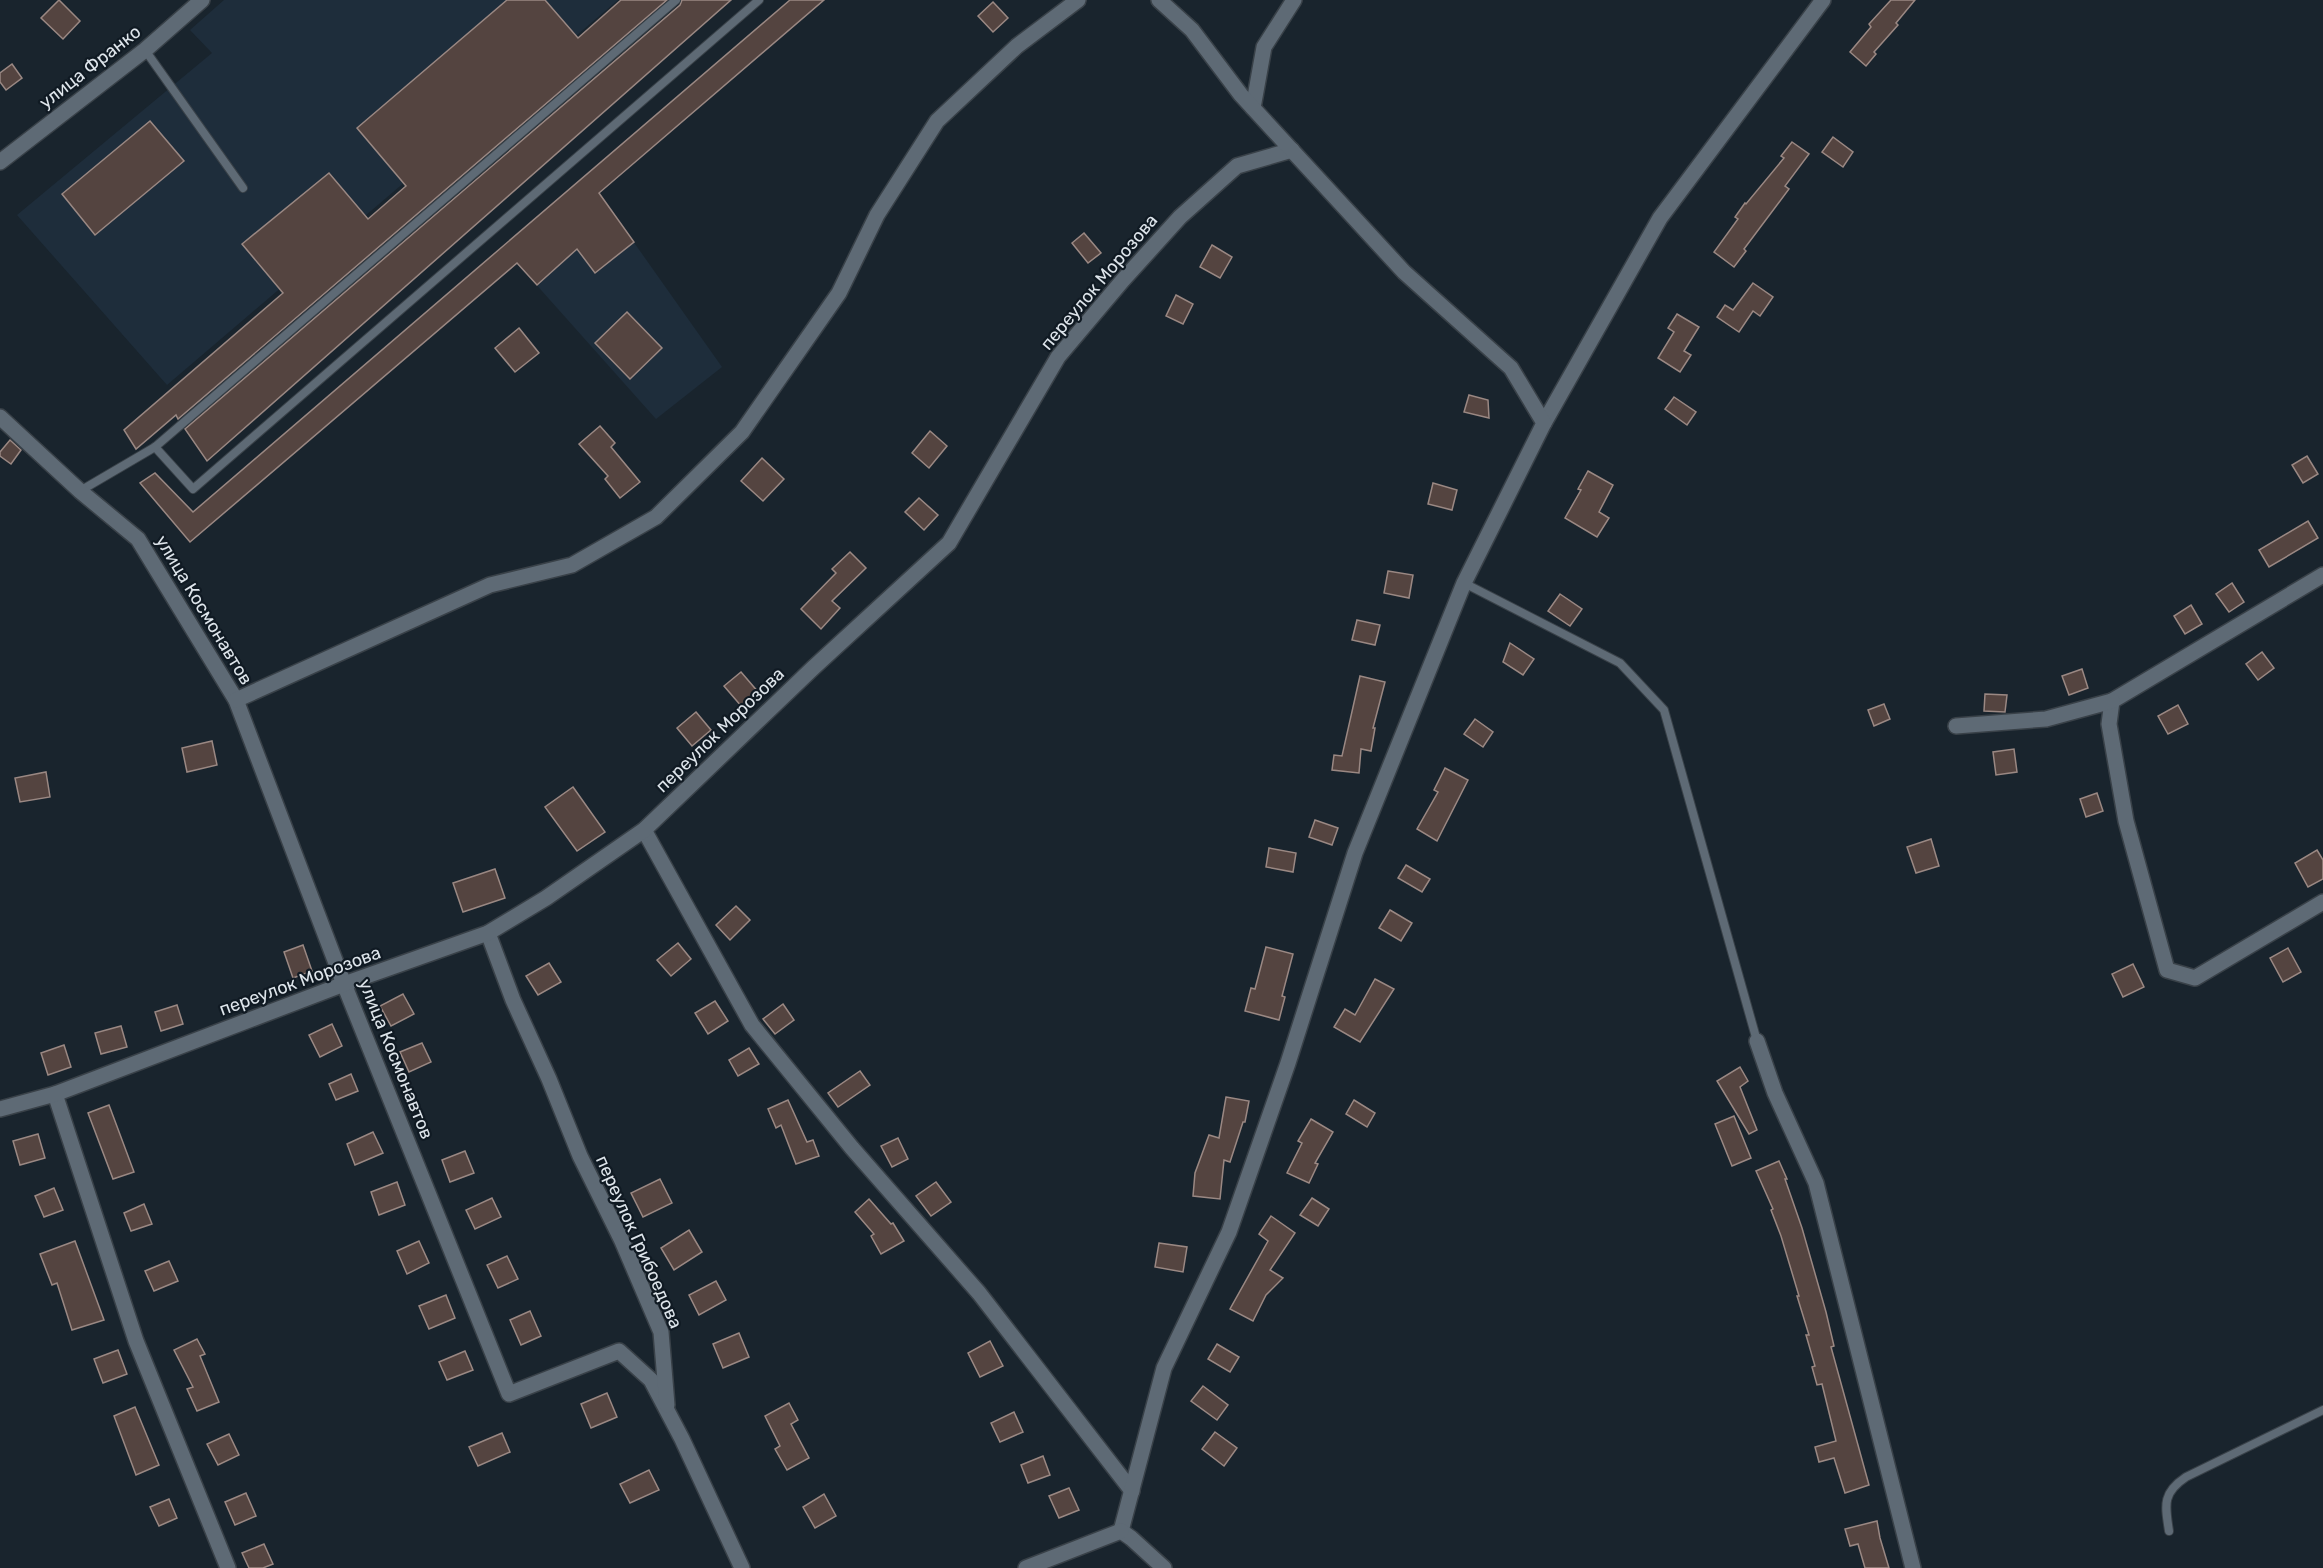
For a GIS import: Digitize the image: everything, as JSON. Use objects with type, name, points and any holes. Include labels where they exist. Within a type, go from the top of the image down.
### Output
[{"type":"street","name":"улица Франко","points":[[0,162],[145,50],[201,0]]},
{"type":"street","points":[[236,700],[490,585],[572,565],[656,517],[742,432],[839,293],[877,215],[937,121],[1017,46],[1078,0]]},
{"type":"street","points":[[1159,0],[1192,30],[1253,108],[1404,272],[1511,368],[1544,423]]},
{"type":"street","points":[[1253,108],[1264,47],[1294,0]]},
{"type":"street","points":[[1120,1531],[1164,1368],[1229,1232],[1288,1063],[1355,853],[1464,583],[1544,423],[1660,218],[1823,0]]},
{"type":"street","name":"переулок Морозова","points":[[0,1109],[55,1094],[344,984],[488,933],[546,898],[644,830],[813,668],[949,543],[1058,357],[1180,217],[1237,166],[1292,150]]},
{"type":"street","name":"улица Космонавтов","points":[[0,417],[80,491],[138,540],[236,700],[344,984],[509,1394],[619,1351],[651,1380],[667,1411]]},
{"type":"street","points":[[1956,726],[2046,718],[2112,701],[2323,575]]},
{"type":"street","points":[[2112,701],[2109,724],[2126,821],[2167,970],[2195,978],[2323,902]]},
{"type":"street","points":[[644,830],[752,1025],[852,1148],[978,1293],[1132,1491]]},
{"type":"street","name":"переулок Грибоедова","points":[[488,933],[513,1000],[549,1079],[580,1156],[622,1241],[661,1332],[667,1411],[742,1568]]},
{"type":"street","points":[[1757,1041],[1775,1093],[1816,1184],[1913,1568]]},
{"type":"street","points":[[55,1094],[136,1341],[228,1568]]},
{"type":"street","points":[[1026,1568],[1120,1531]]},
{"type":"street","points":[[1120,1531],[1164,1568]]},
{"type":"lane","points":[[80,491],[155,447],[676,0]]},
{"type":"lane","points":[[155,447],[193,489],[759,0]]},
{"type":"lane","points":[[145,50],[243,188]]},
{"type":"lane","points":[[1464,583],[1620,663],[1664,710],[1757,1041]]},
{"type":"lane","points":[[2169,1531],[2165,1504],[2174,1485],[2323,1410]]},
{"type":"shaded area","points":[[224,0],[618,0],[167,385],[17,215],[212,53],[190,30]]},
{"type":"shaded area","points":[[599,193],[722,367],[656,419],[517,263]]},
{"type":"building","points":[[59,0],[80,21],[63,39],[41,18]]},
{"type":"building","points":[[507,0],[545,0],[578,38],[621,0],[667,0],[178,419],[176,415],[136,449],[124,430],[283,293],[242,244],[329,173],[368,219],[406,186],[357,128]]},
{"type":"building","points":[[682,0],[731,0],[207,461],[185,429],[680,5]]},
{"type":"building","points":[[790,0],[824,0],[599,193],[634,242],[595,273],[577,249],[537,285],[517,263],[190,542],[140,483],[155,473],[193,512]]},
{"type":"building","points":[[1891,0],[1915,0],[1896,23],[1898,25],[1874,52],[1876,54],[1866,66],[1850,52],[1871,27],[1869,24]]},
{"type":"building","points":[[993,2],[1008,18],[993,32],[978,16]]},
{"type":"building","points":[[12,64],[22,78],[6,90],[0,82],[0,73]]},
{"type":"building","points":[[150,121],[184,161],[95,235],[62,194]]},
{"type":"building","points":[[1833,137],[1853,152],[1843,167],[1822,152]]},
{"type":"building","points":[[1792,142],[1809,154],[1785,186],[1789,189],[1744,249],[1746,251],[1734,267],[1714,252],[1738,219],[1735,217],[1784,158],[1781,156]]},
{"type":"building","points":[[1084,233],[1101,253],[1088,263],[1072,243]]},
{"type":"building","points":[[1212,245],[1232,257],[1220,278],[1200,267]]},
{"type":"building","points":[[1753,283],[1773,297],[1760,316],[1753,311],[1739,332],[1717,317],[1725,305],[1733,310]]},
{"type":"building","points":[[1176,295],[1193,304],[1183,324],[1166,316]]},
{"type":"building","points":[[627,312],[662,348],[630,379],[595,343]]},
{"type":"building","points":[[1677,314],[1699,327],[1684,351],[1691,355],[1680,372],[1658,358],[1674,332],[1668,328]]},
{"type":"building","points":[[519,328],[539,353],[515,372],[495,348]]},
{"type":"building","points":[[1469,395],[1488,400],[1489,418],[1464,412]]},
{"type":"building","points":[[1674,397],[1696,412],[1687,425],[1665,409]]},
{"type":"building","points":[[600,426],[615,443],[611,447],[640,482],[620,498],[605,479],[608,476],[579,444]]},
{"type":"building","points":[[930,431],[947,446],[929,468],[912,453]]},
{"type":"building","points":[[10,440],[21,450],[11,464],[0,456],[0,452]]},
{"type":"building","points":[[2307,456],[2318,474],[2303,483],[2292,465]]},
{"type":"building","points":[[762,458],[784,479],[763,501],[741,481]]},
{"type":"building","points":[[1588,471],[1613,485],[1599,512],[1609,518],[1597,537],[1565,518],[1581,490],[1578,489]]},
{"type":"building","points":[[1433,483],[1457,490],[1452,510],[1428,504]]},
{"type":"building","points":[[919,498],[938,515],[924,530],[905,512]]},
{"type":"building","points":[[2308,521],[2318,538],[2269,567],[2259,550]]},
{"type":"building","points":[[850,552],[866,568],[832,601],[840,608],[821,629],[801,609],[836,573],[832,569]]},
{"type":"building","points":[[1388,571],[1413,575],[1409,598],[1384,593]]},
{"type":"building","points":[[2232,583],[2244,602],[2229,612],[2216,594]]},
{"type":"building","points":[[1560,594],[1582,609],[1570,626],[1548,611]]},
{"type":"building","points":[[2191,605],[2202,624],[2185,634],[2174,616]]},
{"type":"building","points":[[1357,620],[1380,625],[1375,645],[1352,640]]},
{"type":"building","points":[[1510,643],[1534,659],[1523,675],[1503,662]]},
{"type":"building","points":[[2262,652],[2274,668],[2258,680],[2246,664]]},
{"type":"building","points":[[2082,669],[2088,688],[2069,695],[2062,676]]},
{"type":"building","points":[[741,672],[759,693],[742,707],[724,686]]},
{"type":"building","points":[[1360,676],[1385,682],[1373,728],[1375,728],[1371,751],[1361,749],[1359,773],[1332,770],[1334,755],[1342,756]]},
{"type":"building","points":[[1985,694],[2007,695],[2005,712],[1984,711]]},
{"type":"building","points":[[1884,704],[1890,719],[1874,726],[1868,710]]},
{"type":"building","points":[[2178,705],[2188,724],[2168,734],[2158,716]]},
{"type":"building","points":[[696,712],[711,730],[692,746],[677,728]]},
{"type":"building","points":[[1475,719],[1493,732],[1483,747],[1464,734]]},
{"type":"building","points":[[212,741],[217,765],[187,772],[182,748]]},
{"type":"building","points":[[2014,749],[2017,772],[1996,775],[1993,752]]},
{"type":"building","points":[[1445,768],[1468,780],[1437,841],[1417,829],[1438,792],[1434,790]]},
{"type":"building","points":[[46,772],[50,797],[20,802],[15,778]]},
{"type":"building","points":[[573,787],[605,832],[577,851],[545,807]]},
{"type":"building","points":[[2097,793],[2103,811],[2086,817],[2080,799]]},
{"type":"building","points":[[1315,820],[1338,828],[1332,845],[1309,837]]},
{"type":"building","points":[[1931,839],[1939,866],[1916,873],[1907,847]]},
{"type":"building","points":[[1269,848],[1296,853],[1293,872],[1266,867]]},
{"type":"building","points":[[2317,850],[2323,860],[2323,879],[2308,887],[2295,863]]},
{"type":"building","points":[[1406,865],[1430,879],[1422,892],[1398,878]]},
{"type":"building","points":[[495,869],[505,898],[463,912],[453,883]]},
{"type":"building","points":[[736,906],[750,920],[730,940],[716,925]]},
{"type":"building","points":[[1390,910],[1412,923],[1401,941],[1379,928]]},
{"type":"building","points":[[678,943],[691,959],[671,976],[657,960]]},
{"type":"building","points":[[303,945],[312,971],[293,978],[284,952]]},
{"type":"building","points":[[1266,947],[1293,954],[1282,996],[1285,997],[1279,1020],[1245,1011],[1251,988],[1255,989]]},
{"type":"building","points":[[2288,948],[2301,972],[2283,982],[2270,958]]},
{"type":"building","points":[[549,963],[561,982],[538,995],[526,976]]},
{"type":"building","points":[[2133,964],[2144,987],[2123,997],[2112,974]]},
{"type":"building","points":[[1375,979],[1394,989],[1360,1042],[1334,1027],[1345,1009],[1355,1015]]},
{"type":"building","points":[[403,994],[414,1014],[391,1026],[380,1006]]},
{"type":"building","points":[[715,1001],[728,1021],[708,1034],[695,1013]]},
{"type":"building","points":[[783,1004],[794,1020],[775,1034],[763,1019]]},
{"type":"building","points":[[177,1005],[183,1024],[161,1031],[155,1012]]},
{"type":"building","points":[[332,1024],[342,1046],[320,1057],[309,1035]]},
{"type":"building","points":[[121,1026],[127,1047],[101,1054],[95,1033]]},
{"type":"building","points":[[422,1043],[431,1062],[409,1072],[400,1052]]},
{"type":"building","points":[[64,1045],[71,1067],[48,1075],[41,1053]]},
{"type":"building","points":[[749,1048],[759,1064],[738,1076],[729,1060]]},
{"type":"building","points":[[1740,1067],[1748,1081],[1740,1087],[1757,1130],[1749,1134],[1717,1081]]},
{"type":"building","points":[[860,1071],[870,1085],[838,1107],[828,1093]]},
{"type":"building","points":[[351,1074],[358,1091],[336,1100],[329,1084]]},
{"type":"building","points":[[1226,1097],[1249,1101],[1245,1122],[1243,1122],[1230,1162],[1224,1160],[1220,1199],[1193,1196],[1195,1173],[1209,1135],[1219,1138]]},
{"type":"building","points":[[788,1100],[807,1142],[813,1140],[819,1156],[796,1164],[781,1125],[776,1128],[768,1109]]},
{"type":"building","points":[[1354,1100],[1375,1113],[1367,1127],[1346,1114]]},
{"type":"building","points":[[109,1105],[134,1172],[113,1179],[88,1113]]},
{"type":"building","points":[[1734,1116],[1751,1158],[1732,1166],[1715,1124]]},
{"type":"building","points":[[1311,1119],[1333,1132],[1315,1163],[1318,1164],[1309,1183],[1287,1173],[1302,1143],[1298,1141]]},
{"type":"building","points":[[373,1132],[383,1153],[355,1165],[347,1144]]},
{"type":"building","points":[[38,1134],[45,1158],[20,1165],[13,1141]]},
{"type":"building","points":[[898,1138],[908,1159],[892,1167],[881,1146]]},
{"type":"building","points":[[465,1151],[474,1173],[450,1182],[442,1160]]},
{"type":"building","points":[[1779,1161],[1787,1179],[1785,1179],[1802,1228],[1826,1312],[1834,1346],[1831,1347],[1869,1485],[1845,1493],[1834,1458],[1819,1462],[1815,1447],[1836,1441],[1822,1384],[1817,1385],[1812,1367],[1815,1366],[1806,1335],[1809,1335],[1797,1296],[1799,1296],[1771,1210],[1773,1209],[1756,1171]]},
{"type":"building","points":[[660,1179],[672,1203],[643,1217],[631,1193]]},
{"type":"building","points":[[397,1182],[405,1205],[379,1215],[371,1192]]},
{"type":"building","points":[[936,1182],[951,1202],[931,1216],[916,1196]]},
{"type":"building","points":[[54,1188],[63,1210],[44,1217],[35,1196]]},
{"type":"building","points":[[492,1198],[501,1217],[475,1229],[466,1210]]},
{"type":"building","points":[[1312,1198],[1329,1209],[1318,1226],[1300,1215]]},
{"type":"building","points":[[869,1199],[891,1224],[893,1223],[904,1241],[881,1254],[871,1236],[874,1234],[855,1212]]},
{"type":"building","points":[[144,1204],[152,1224],[131,1231],[124,1213]]},
{"type":"building","points":[[1271,1216],[1295,1233],[1270,1270],[1283,1278],[1266,1295],[1253,1321],[1230,1309],[1268,1241],[1259,1234]]},
{"type":"building","points":[[689,1230],[702,1252],[674,1270],[661,1248]]},
{"type":"building","points":[[75,1241],[104,1320],[72,1330],[57,1283],[52,1285],[40,1254]]},
{"type":"building","points":[[419,1241],[429,1263],[407,1274],[397,1251]]},
{"type":"building","points":[[1159,1243],[1187,1247],[1183,1272],[1155,1267]]},
{"type":"building","points":[[507,1256],[518,1279],[498,1288],[487,1265]]},
{"type":"building","points":[[169,1261],[178,1281],[154,1291],[145,1271]]},
{"type":"building","points":[[716,1281],[726,1300],[699,1315],[689,1295]]},
{"type":"building","points":[[446,1295],[455,1318],[429,1329],[419,1306]]},
{"type":"building","points":[[530,1311],[541,1336],[521,1345],[510,1320]]},
{"type":"building","points":[[739,1333],[749,1357],[723,1368],[713,1344]]},
{"type":"building","points":[[197,1339],[205,1354],[200,1356],[219,1402],[197,1411],[187,1389],[193,1387],[174,1350]]},
{"type":"building","points":[[990,1341],[1003,1366],[980,1377],[968,1353]]},
{"type":"building","points":[[1217,1344],[1239,1357],[1230,1372],[1208,1359]]},
{"type":"building","points":[[118,1350],[127,1374],[103,1383],[94,1359]]},
{"type":"building","points":[[465,1351],[473,1370],[447,1380],[439,1362]]},
{"type":"building","points":[[1203,1386],[1228,1405],[1217,1420],[1191,1401]]},
{"type":"building","points":[[607,1393],[617,1417],[591,1428],[581,1404]]},
{"type":"building","points":[[789,1403],[798,1420],[791,1424],[809,1458],[787,1470],[775,1449],[780,1446],[765,1416]]},
{"type":"building","points":[[135,1407],[159,1465],[136,1475],[114,1416]]},
{"type":"building","points":[[1014,1412],[1023,1432],[1000,1442],[991,1423]]},
{"type":"building","points":[[1215,1432],[1237,1448],[1224,1466],[1202,1449]]},
{"type":"building","points":[[502,1433],[510,1452],[478,1466],[469,1447]]},
{"type":"building","points":[[229,1434],[239,1455],[218,1465],[207,1444]]},
{"type":"building","points":[[1043,1456],[1050,1475],[1028,1483],[1021,1465]]},
{"type":"building","points":[[649,1470],[659,1490],[630,1503],[620,1484]]},
{"type":"building","points":[[1069,1488],[1079,1510],[1059,1518],[1049,1496]]},
{"type":"building","points":[[246,1493],[256,1516],[235,1525],[225,1502]]},
{"type":"building","points":[[824,1494],[836,1516],[815,1528],[803,1507]]},
{"type":"building","points":[[169,1499],[177,1518],[159,1526],[150,1507]]},
{"type":"building","points":[[1877,1521],[1889,1568],[1865,1568],[1858,1544],[1850,1546],[1845,1529]]},
{"type":"building","points":[[264,1544],[273,1564],[263,1568],[249,1568],[242,1553]]}]
